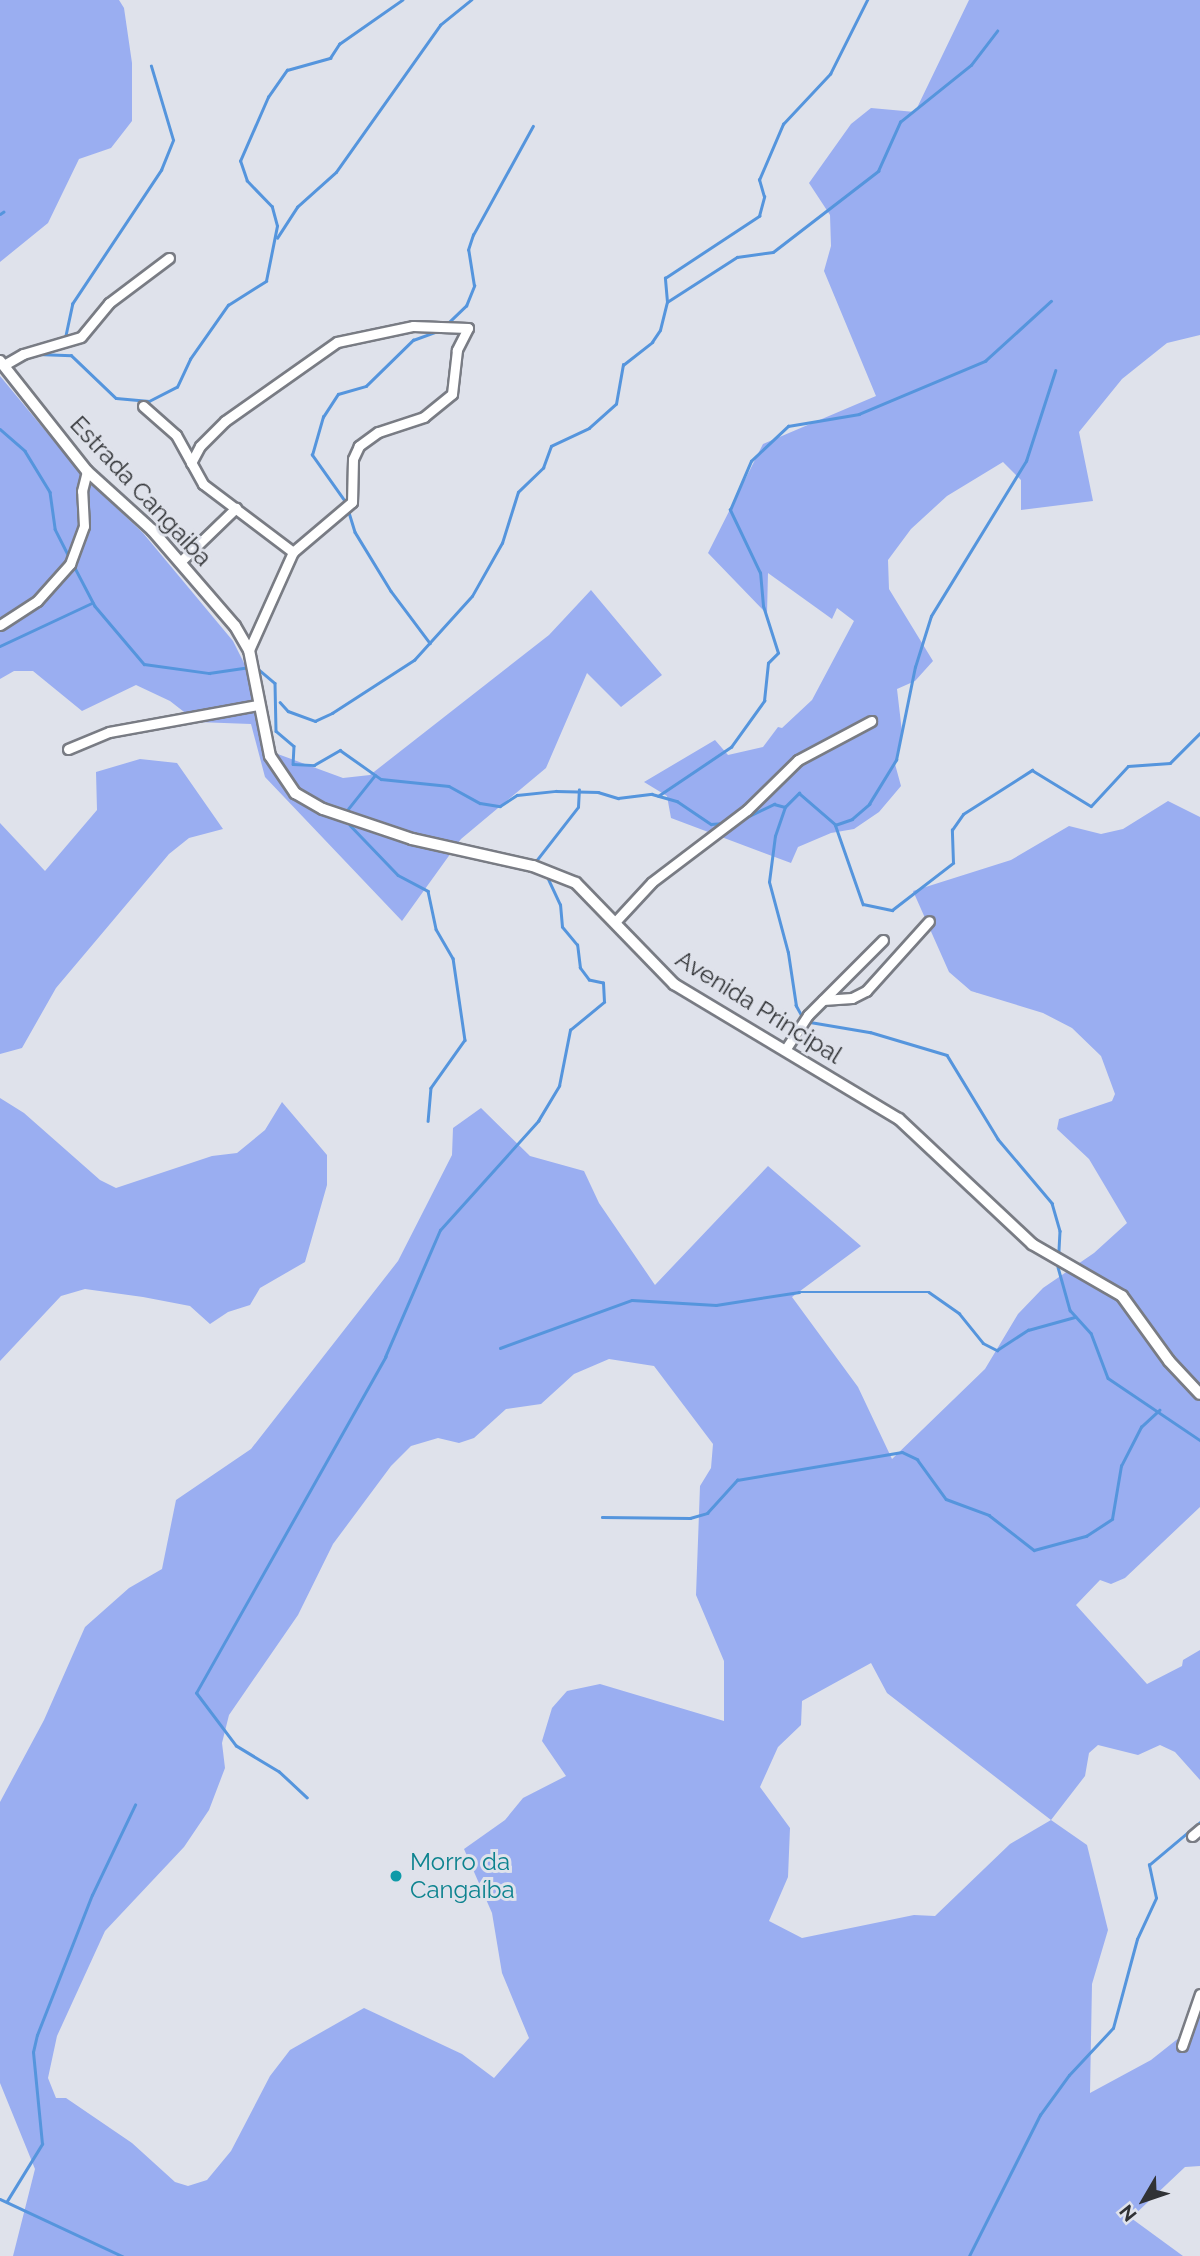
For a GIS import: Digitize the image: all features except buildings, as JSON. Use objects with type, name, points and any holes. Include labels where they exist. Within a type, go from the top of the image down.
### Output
[{"type":"street","points":[[2,363],[81,337],[109,303],[169,258]]},
{"type":"street","points":[[191,463],[200,446],[225,421],[337,342],[413,326],[468,328],[457,350],[452,394],[424,417],[379,432],[359,446],[353,459],[352,502],[293,552],[248,650]]},
{"type":"street","name":"Estrada Cangaiba","points":[[2,363],[87,471],[180,562],[228,617],[248,650]]},
{"type":"street","points":[[143,406],[176,435],[203,484],[293,552]]},
{"type":"street","points":[[0,625],[37,601],[70,564],[84,526],[82,491],[87,471]]},
{"type":"street","points":[[180,562],[236,508]]},
{"type":"street","name":"Avenida Principal","points":[[248,650],[258,705],[274,764],[290,788],[308,802],[447,850],[553,872],[583,888],[680,988],[899,1119],[1039,1250],[1122,1296],[1168,1361],[1200,1394]]},
{"type":"street","points":[[68,749],[122,729],[258,705]]},
{"type":"street","points":[[615,922],[652,882],[747,810],[798,760],[871,721]]},
{"type":"street","points":[[823,1000],[852,998],[866,991],[929,921]]},
{"type":"street","points":[[785,1050],[823,1000],[883,940]]},
{"type":"street","points":[[1182,2046],[1200,1994]]},
{"type":"shaded area","points":[[0,0],[119,0],[124,8],[132,63],[132,121],[111,148],[79,159],[48,223],[0,262]]},
{"type":"shaded area","points":[[969,0],[1200,0],[1200,335],[1167,343],[1122,379],[1079,432],[1093,501],[1021,510],[1021,480],[1003,462],[947,496],[911,529],[888,560],[889,589],[933,661],[915,681],[897,689],[902,732],[895,764],[901,786],[879,812],[854,829],[831,833],[798,847],[791,863],[671,818],[667,796],[644,782],[715,740],[728,755],[763,747],[778,727],[782,728],[812,700],[854,621],[837,608],[832,619],[768,573],[767,614],[708,553],[763,444],[876,396],[824,271],[831,246],[830,215],[809,183],[851,124],[871,108],[915,112]]},
{"type":"shaded area","points":[[0,376],[82,475],[143,533],[233,641],[247,669],[262,683],[275,753],[343,778],[370,775],[549,635],[591,590],[662,675],[621,707],[587,673],[546,768],[461,839],[402,921],[265,777],[251,724],[197,722],[170,701],[136,685],[82,711],[33,671],[14,671],[0,679]]},
{"type":"shaded area","points":[[140,759],[177,763],[223,829],[189,838],[169,854],[56,988],[22,1048],[0,1054],[0,823],[45,871],[97,810],[96,772]]},
{"type":"shaded area","points":[[1168,801],[1200,817],[1200,1507],[1125,1578],[1111,1584],[1100,1580],[1076,1605],[1147,1684],[1182,1666],[1183,1660],[1200,1650],[1200,1780],[1175,1752],[1160,1745],[1138,1755],[1098,1745],[1089,1753],[1085,1776],[1051,1820],[1087,1845],[1108,1930],[1092,1984],[1090,2093],[1151,2060],[1180,2037],[1200,2012],[1200,2166],[1185,2167],[1131,2218],[1183,2256],[13,2256],[35,2169],[0,2083],[0,1802],[44,1720],[85,1627],[129,1588],[162,1569],[176,1500],[251,1449],[398,1261],[452,1155],[453,1128],[481,1108],[530,1156],[584,1171],[599,1203],[655,1285],[768,1166],[861,1246],[792,1297],[858,1387],[892,1459],[985,1369],[1018,1314],[1043,1288],[1094,1253],[1127,1223],[1089,1159],[1057,1129],[1059,1119],[1112,1101],[1115,1094],[1101,1056],[1072,1028],[1043,1013],[971,991],[949,972],[913,891],[1011,860],[1069,826],[1101,834],[1123,829]],"holes":[[[609,1359],[654,1366],[713,1444],[711,1468],[700,1486],[696,1595],[724,1661],[724,1721],[600,1684],[567,1691],[552,1708],[542,1741],[566,1776],[523,1798],[505,1820],[464,1849],[492,1913],[502,1973],[529,2038],[494,2078],[462,2054],[364,2008],[290,2050],[270,2076],[231,2151],[207,2180],[188,2186],[175,2182],[132,2143],[66,2098],[56,2098],[48,2078],[57,2036],[105,1931],[184,1847],[209,1810],[225,1768],[222,1743],[229,1715],[298,1615],[333,1544],[391,1466],[411,1446],[438,1438],[459,1443],[474,1438],[506,1409],[541,1404],[574,1374]],[[871,1663],[887,1693],[1051,1820],[1010,1844],[935,1916],[914,1915],[802,1938],[769,1921],[788,1877],[790,1828],[760,1787],[778,1747],[801,1725],[802,1701]]]},
{"type":"shaded area","points":[[0,1098],[24,1113],[100,1180],[116,1188],[212,1156],[237,1153],[265,1130],[282,1102],[327,1155],[327,1185],[305,1262],[260,1288],[250,1305],[228,1312],[210,1324],[190,1306],[143,1297],[85,1289],[61,1296],[0,1361]]},
{"type":"waterway","points":[[37,354],[71,355],[116,398],[149,401],[177,387],[190,359],[228,305],[266,281],[277,226],[272,207],[247,181],[240,161],[268,97],[287,70],[330,58],[339,44],[402,0]]},
{"type":"waterway","points":[[277,238],[297,207],[336,172],[440,25],[471,0]]},
{"type":"waterway","points":[[280,702],[288,711],[315,721],[332,713],[414,660],[472,596],[502,543],[518,492],[543,468],[551,446],[589,428],[616,404],[623,365],[652,342],[660,330],[667,302],[665,278],[759,216],[764,197],[759,180],[783,124],[830,74],[867,0]]},
{"type":"waterway","points":[[667,302],[737,257],[773,252],[878,171],[900,122],[971,65],[997,31]]},
{"type":"waterway","points":[[65,338],[72,304],[161,170],[173,140],[151,66]]},
{"type":"waterway","points":[[446,325],[466,306],[474,286],[468,250],[473,235],[533,126]]},
{"type":"waterway","points":[[658,796],[731,747],[764,701],[768,663],[778,653],[763,606],[760,573],[730,510],[751,461],[788,426],[859,414],[985,361],[1051,301]]},
{"type":"waterway","points":[[346,503],[312,455],[323,417],[338,394],[366,386],[413,340],[438,331]]},
{"type":"waterway","points":[[835,825],[852,819],[869,804],[896,760],[915,667],[931,616],[1026,461],[1055,371]]},
{"type":"waterway","points":[[0,429],[25,451],[50,492],[55,529],[70,558]]},
{"type":"waterway","points":[[348,509],[355,532],[391,591],[430,643]]},
{"type":"waterway","points":[[73,564],[95,606],[144,664],[209,673],[250,667]]},
{"type":"waterway","points":[[0,646],[92,603]]},
{"type":"waterway","points":[[257,668],[275,683],[276,731],[294,746],[293,764],[314,765],[340,750],[381,779],[449,786],[480,803],[500,806],[517,795],[556,791],[598,792],[618,798],[652,794],[677,801],[711,824],[724,823]]},
{"type":"waterway","points":[[802,1017],[796,1006],[788,953],[769,882],[775,836],[785,807],[799,793],[835,824],[863,904],[892,910],[953,863],[952,830],[963,814],[1032,770],[1091,806],[1128,766],[1170,763],[1200,733]]},
{"type":"waterway","points":[[348,809],[375,775]]},
{"type":"waterway","points":[[536,861],[578,807],[579,790]]},
{"type":"waterway","points":[[741,820],[774,804],[785,807]]},
{"type":"waterway","points":[[350,825],[398,875],[428,891],[436,929],[453,958],[465,1040],[431,1088],[428,1121]]},
{"type":"waterway","points":[[307,1798],[279,1772],[236,1746],[196,1693],[385,1357],[440,1230],[538,1121],[559,1086],[570,1030],[604,1002],[603,983],[589,980],[580,968],[577,945],[562,927],[560,905],[548,879]]},
{"type":"waterway","points":[[810,1022],[870,1032],[947,1055],[998,1139],[1052,1203],[1060,1231],[1059,1251]]},
{"type":"waterway","points":[[1058,1267],[1070,1310],[1091,1333],[1108,1378],[1200,1440]]},
{"type":"waterway","points":[[500,1348],[632,1300],[716,1305],[799,1292],[929,1292],[959,1313],[983,1343],[997,1350],[1028,1330],[1075,1317]]},
{"type":"waterway","points":[[602,1517],[690,1518],[707,1513],[737,1480],[902,1452],[917,1459],[946,1499],[989,1515],[1034,1550],[1086,1536],[1112,1519],[1121,1466],[1141,1427],[1159,1410]]},
{"type":"waterway","points":[[7,2201],[42,2144],[33,2052],[37,2035],[92,1895],[135,1805]]},
{"type":"waterway","points":[[969,2256],[1040,2115],[1069,2075],[1113,2028],[1137,1939],[1156,1898],[1149,1865],[1200,1822]]},
{"type":"waterway","points":[[0,2199],[122,2256]]},
{"type":"place","name":"Morro da Cangaíba","points":[[396,1876]]}]
